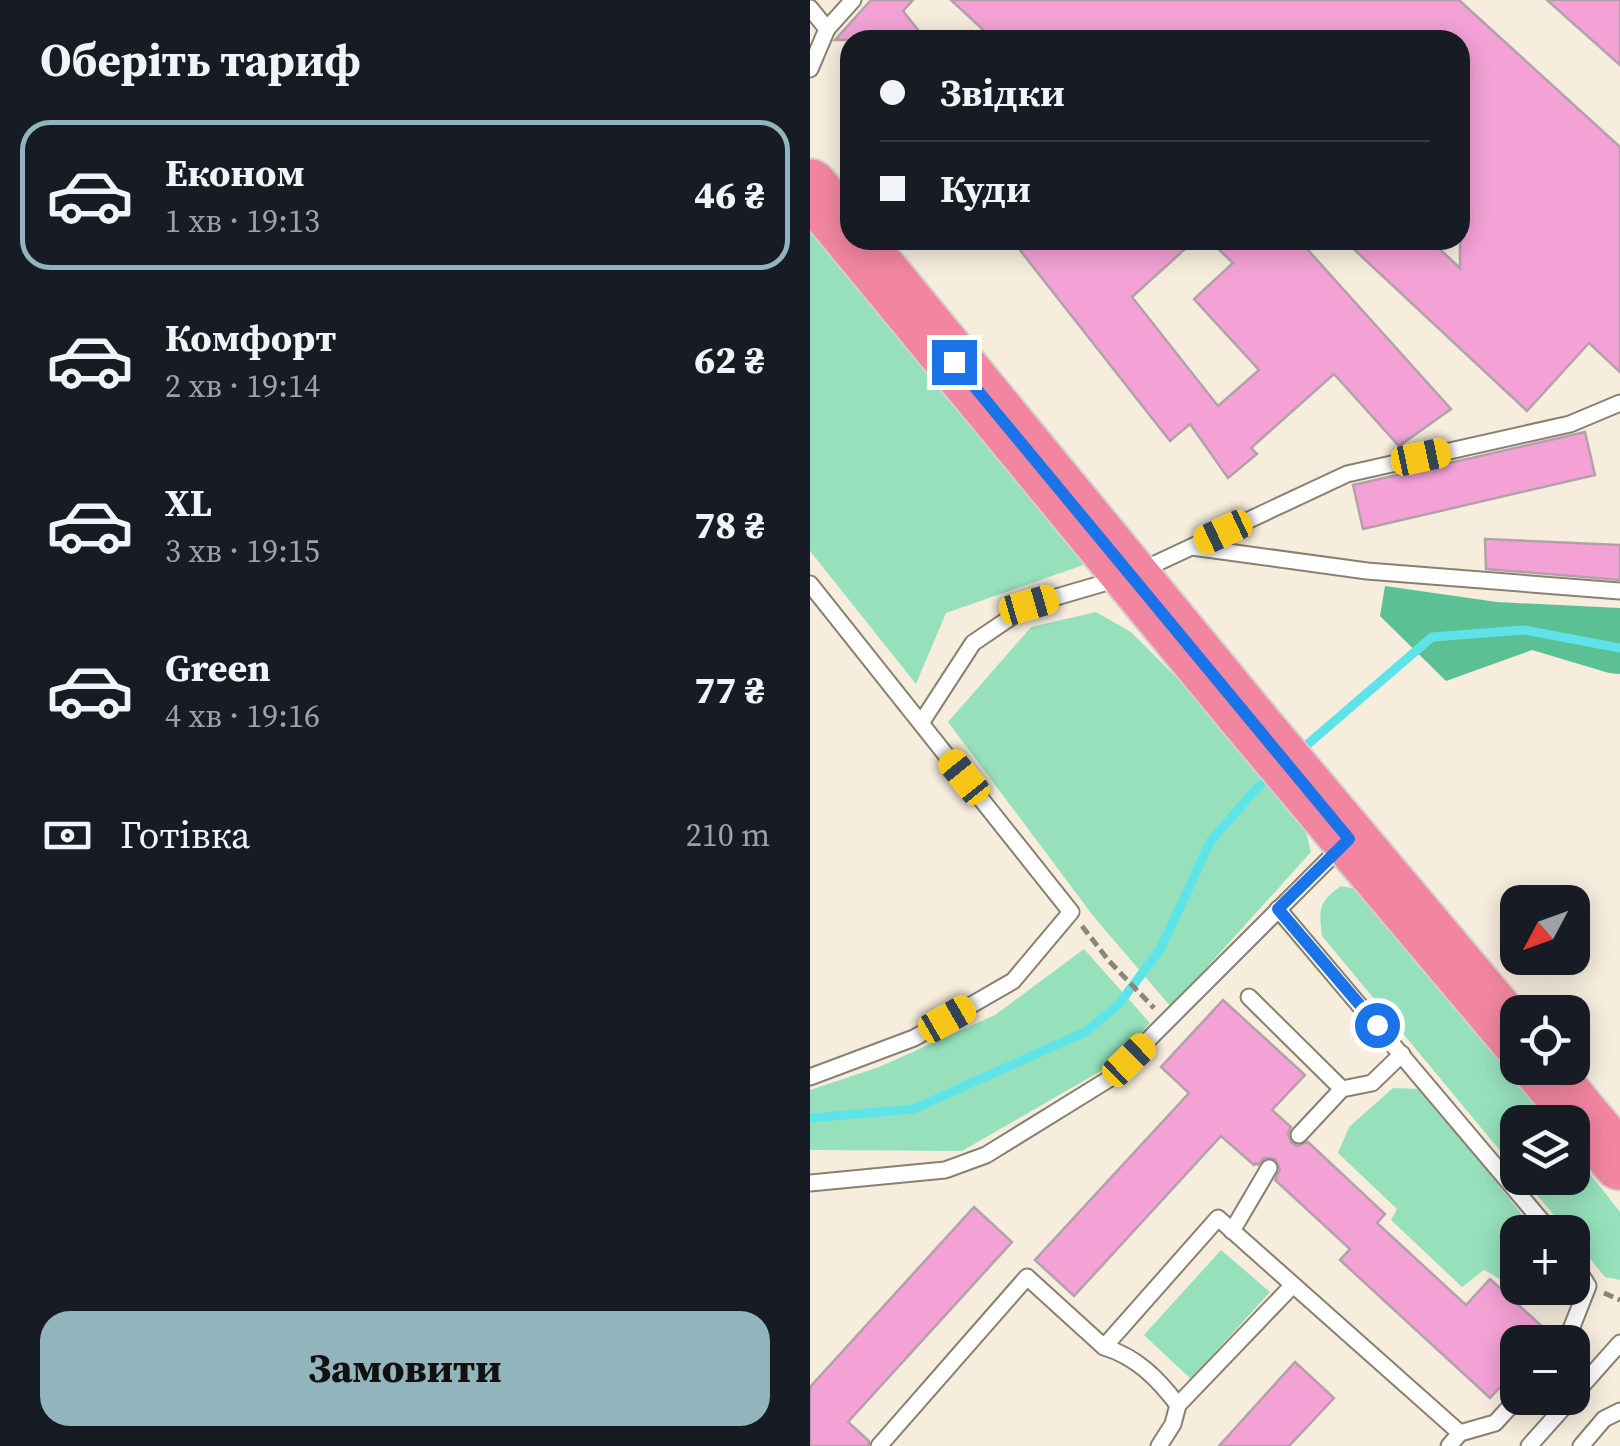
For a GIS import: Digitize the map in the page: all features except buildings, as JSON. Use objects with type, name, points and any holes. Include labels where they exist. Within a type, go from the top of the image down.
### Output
[{"type":"highway","points":[[810,187],[840,223]]},
{"type":"highway","points":[[862,250],[1500,1018]]},
{"type":"highway","points":[[1555,1085],[1620,1162]]},
{"type":"lane","points":[[810,69],[827,29],[853,0]]},
{"type":"lane","points":[[810,8],[827,29]]},
{"type":"lane","points":[[920,722],[973,643],[1029,605],[1130,576],[1347,474],[1570,424],[1620,403]]},
{"type":"lane","points":[[1192,547],[1366,571],[1620,592]]},
{"type":"lane","points":[[810,584],[1071,912],[1013,981],[914,1038],[810,1077]]},
{"type":"lane","points":[[810,1183],[945,1170],[986,1155],[1109,1079],[1278,909],[1335,821]]},
{"type":"lane","points":[[1278,909],[1537,1215]]},
{"type":"lane","points":[[1248,997],[1342,1089]]},
{"type":"lane","points":[[1299,1135],[1342,1089],[1372,1083],[1402,1054]]},
{"type":"lane","points":[[1232,1231],[1269,1168]]},
{"type":"lane","points":[[1104,1347],[1218,1218],[1455,1440],[1495,1423],[1502,1415]]},
{"type":"lane","points":[[880,1446],[1028,1277],[1104,1347],[1125,1353],[1158,1379],[1178,1405]]},
{"type":"lane","points":[[1160,1446],[1178,1405],[1293,1285]]},
{"type":"lane","points":[[1590,1377],[1620,1343]]},
{"type":"lane","points":[[1581,1446],[1612,1415],[1620,1401]]},
{"type":"lane","points":[[1529,1446],[1556,1415]]},
{"type":"path","points":[[1071,912],[1152,1007]]},
{"type":"green space","points":[[810,225],[1089,563],[946,613],[916,684],[810,551]]},
{"type":"green space","points":[[1385,586],[1497,602],[1620,608],[1620,674],[1532,650],[1446,681],[1380,616]]},
{"type":"green space","points":[[1096,612],[1131,632],[1235,736],[1302,816],[1311,852],[1171,1007],[1094,917],[948,722],[1031,627]]},
{"type":"green space","points":[[1341,886],[1363,890],[1500,1061],[1500,1085],[1519,1085],[1535,1105],[1500,1105],[1500,1151],[1322,936],[1320,919],[1328,897]]},
{"type":"green space","points":[[1084,949],[1150,1023],[1106,1068],[962,1151],[810,1150],[810,1090],[879,1067],[995,1015]]},
{"type":"green space","points":[[1393,1088],[1421,1089],[1500,1187],[1500,1195],[1506,1195],[1522,1215],[1500,1215],[1500,1279],[1484,1270],[1462,1287],[1391,1220],[1397,1209],[1338,1153],[1349,1127]]},
{"type":"green space","points":[[1590,1174],[1620,1212],[1620,1280],[1605,1277],[1590,1259],[1590,1215],[1554,1215],[1537,1195],[1590,1195]]},
{"type":"green space","points":[[1221,1250],[1270,1292],[1191,1379],[1144,1335]]},
{"type":"waterway","points":[[1301,750],[1432,637],[1524,630],[1620,648]]},
{"type":"waterway","points":[[810,1118],[914,1109],[1087,1031],[1119,1004],[1161,948],[1210,842],[1274,773]]},
{"type":"route","points":[[954,362],[1349,839],[1278,909],[1377,1025]]}]
